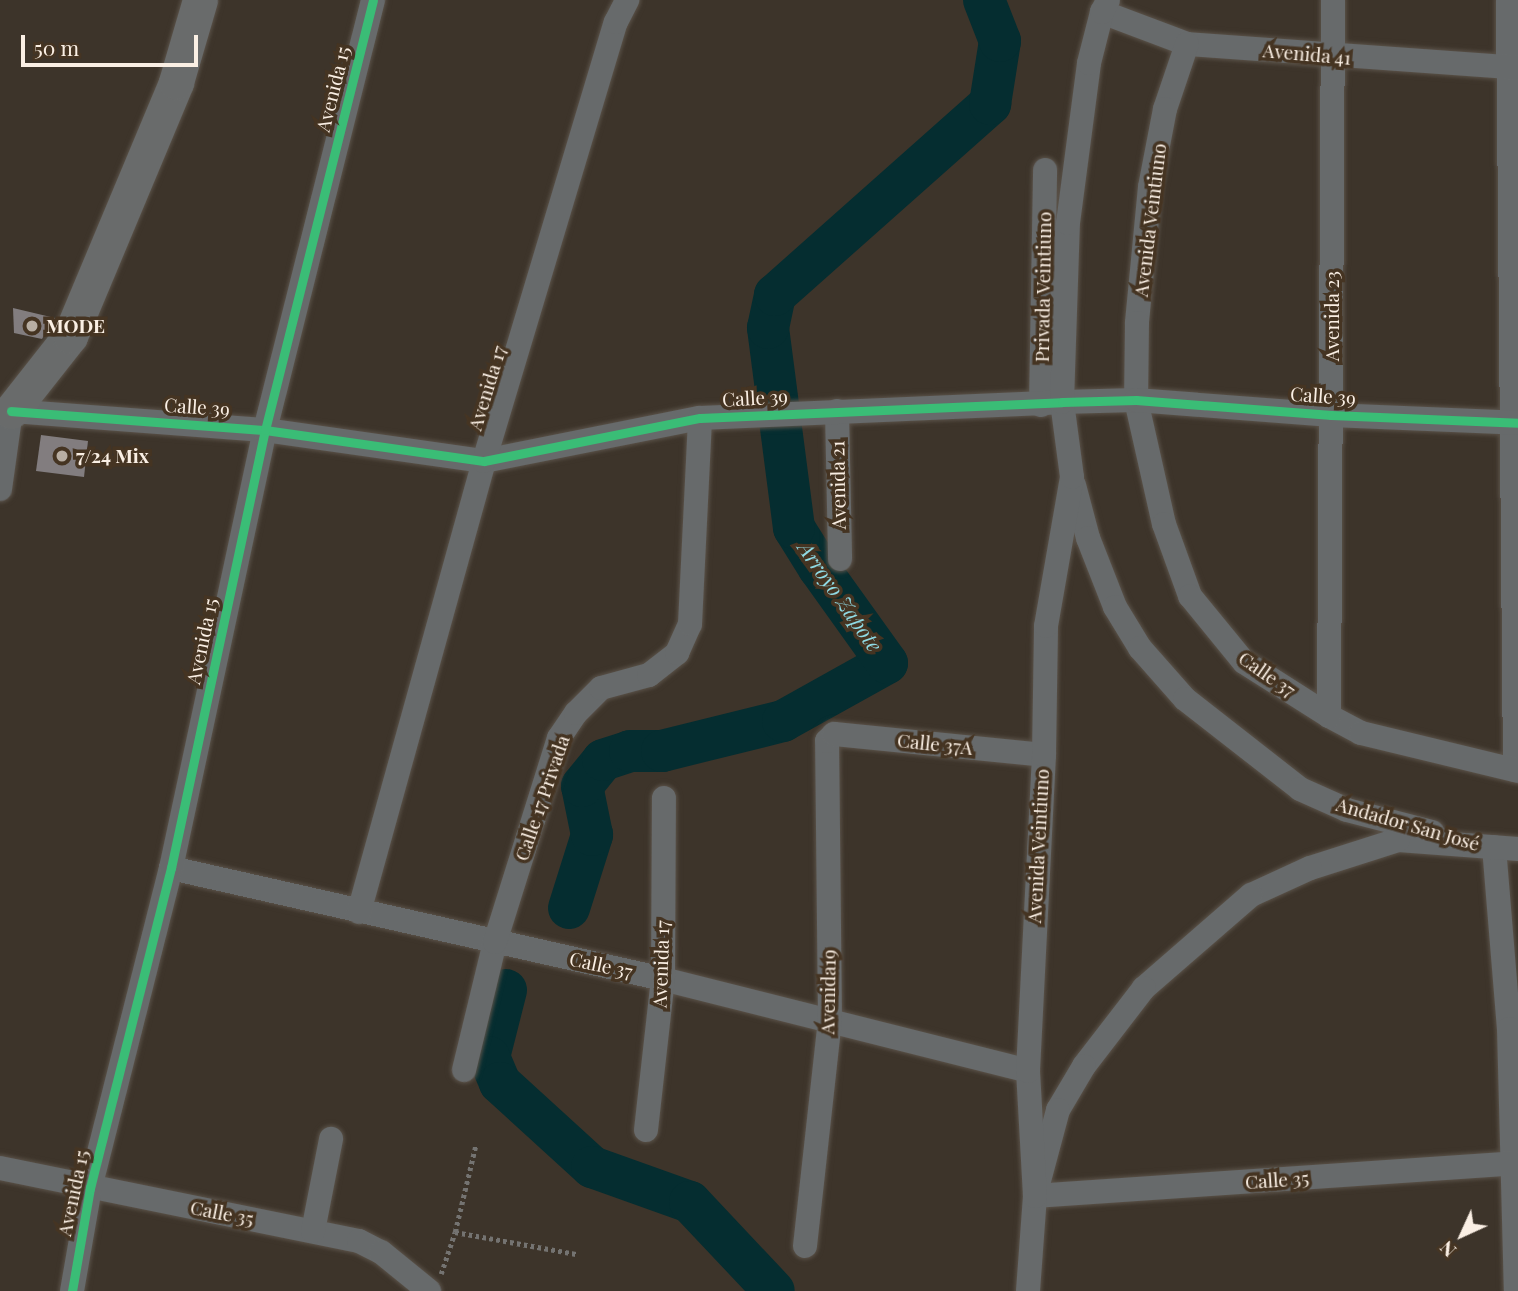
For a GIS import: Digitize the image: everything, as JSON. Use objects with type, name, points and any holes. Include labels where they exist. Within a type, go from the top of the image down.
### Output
[{"type":"main road","points":[[4,401],[70,336],[176,82],[200,0]]},
{"type":"street","name":"Avenida 15","points":[[72,1291],[90,1188],[171,869],[265,430],[373,0]]},
{"type":"street","name":"Avenida 17","points":[[359,912],[484,461],[616,22],[627,0]]},
{"type":"street","name":"Avenida 23","points":[[1329,716],[1333,0]]},
{"type":"street","points":[[1508,0],[1513,68],[1516,770]]},
{"type":"street","points":[[1052,403],[1068,223],[1089,63],[1105,6]]},
{"type":"street","name":"Avenida 41","points":[[1105,6],[1187,44],[1333,57],[1513,68]]},
{"type":"street","name":"Avenida Veintiuno","points":[[1136,400],[1138,323],[1150,187],[1165,108],[1187,44]]},
{"type":"street","name":"Privada Veintiuno","points":[[1045,170],[1052,403]]},
{"type":"street","name":"Calle 39","points":[[4,401],[265,430],[484,461],[700,418],[1052,403],[1136,400],[1331,415],[1515,423]]},
{"type":"street","name":"Calle 37","points":[[1136,400],[1164,524],[1190,596],[1244,662],[1361,733],[1516,770]]},
{"type":"street","points":[[0,489],[4,401]]},
{"type":"street","name":"Avenida Veintiuno","points":[[1028,1291],[1035,1196],[1028,1071],[1044,755],[1046,626],[1072,477],[1052,403]]},
{"type":"street","name":"Avenida 21","points":[[837,411],[840,559]]},
{"type":"street","name":"Calle 17 Privada","points":[[464,1070],[495,942],[559,738],[576,713],[601,688],[649,675],[677,653],[690,624],[700,418]]},
{"type":"street","name":"Andador San José","points":[[1072,477],[1088,538],[1115,607],[1140,648],[1185,699],[1300,789],[1347,810],[1506,848]]},
{"type":"street","name":"Calle 37A","points":[[829,738],[834,734],[1044,755]]},
{"type":"street","name":"Avenida19","points":[[805,1246],[830,1020],[826,747],[829,738]]},
{"type":"street","name":"Avenida 17","points":[[646,1130],[663,979],[664,798]]},
{"type":"street","name":"Andador San José","points":[[1035,1196],[1058,1110],[1084,1066],[1144,988],[1251,895],[1310,868],[1398,840],[1506,848]]},
{"type":"street","points":[[1506,848],[1514,1029],[1516,1291]]},
{"type":"street","name":"Calle 37","points":[[171,869],[663,979],[1028,1071]]},
{"type":"street","points":[[313,1231],[331,1139]]},
{"type":"street","name":"Calle 35","points":[[1035,1196],[1514,1163]]},
{"type":"street","name":"Calle 35","points":[[0,1168],[359,1241],[434,1285]]},
{"type":"path","points":[[434,1285],[455,1232],[476,1144]]},
{"type":"path","points":[[455,1232],[576,1254]]},
{"type":"building","name":"MODE","points":[[13,308],[55,318],[42,339],[14,333]]},
{"type":"building","name":"7/24 Mix","points":[[41,435],[88,441],[84,477],[36,471]]},
{"type":"waterway","name":"Arroyo Zapote","points":[[569,908],[592,835],[582,786],[603,760],[630,751],[662,751],[783,721],[887,663],[819,568],[794,528],[768,328],[775,295],[990,104],[1000,41],[984,0]]},
{"type":"waterway","name":"Arroyo Zapote","points":[[506,990],[489,1057],[500,1083],[592,1167],[690,1202],[774,1291]]},
{"type":"cycle path","points":[[72,1291],[90,1188],[171,868],[265,430],[373,0]]},
{"type":"cycle path","points":[[11,411],[265,430],[484,461],[700,418],[1062,402],[1136,400],[1331,415],[1518,423]]},
{"type":"place","name":"MODE","points":[[32,326]]},
{"type":"place","name":"7/24 Mix","points":[[62,456]]}]
